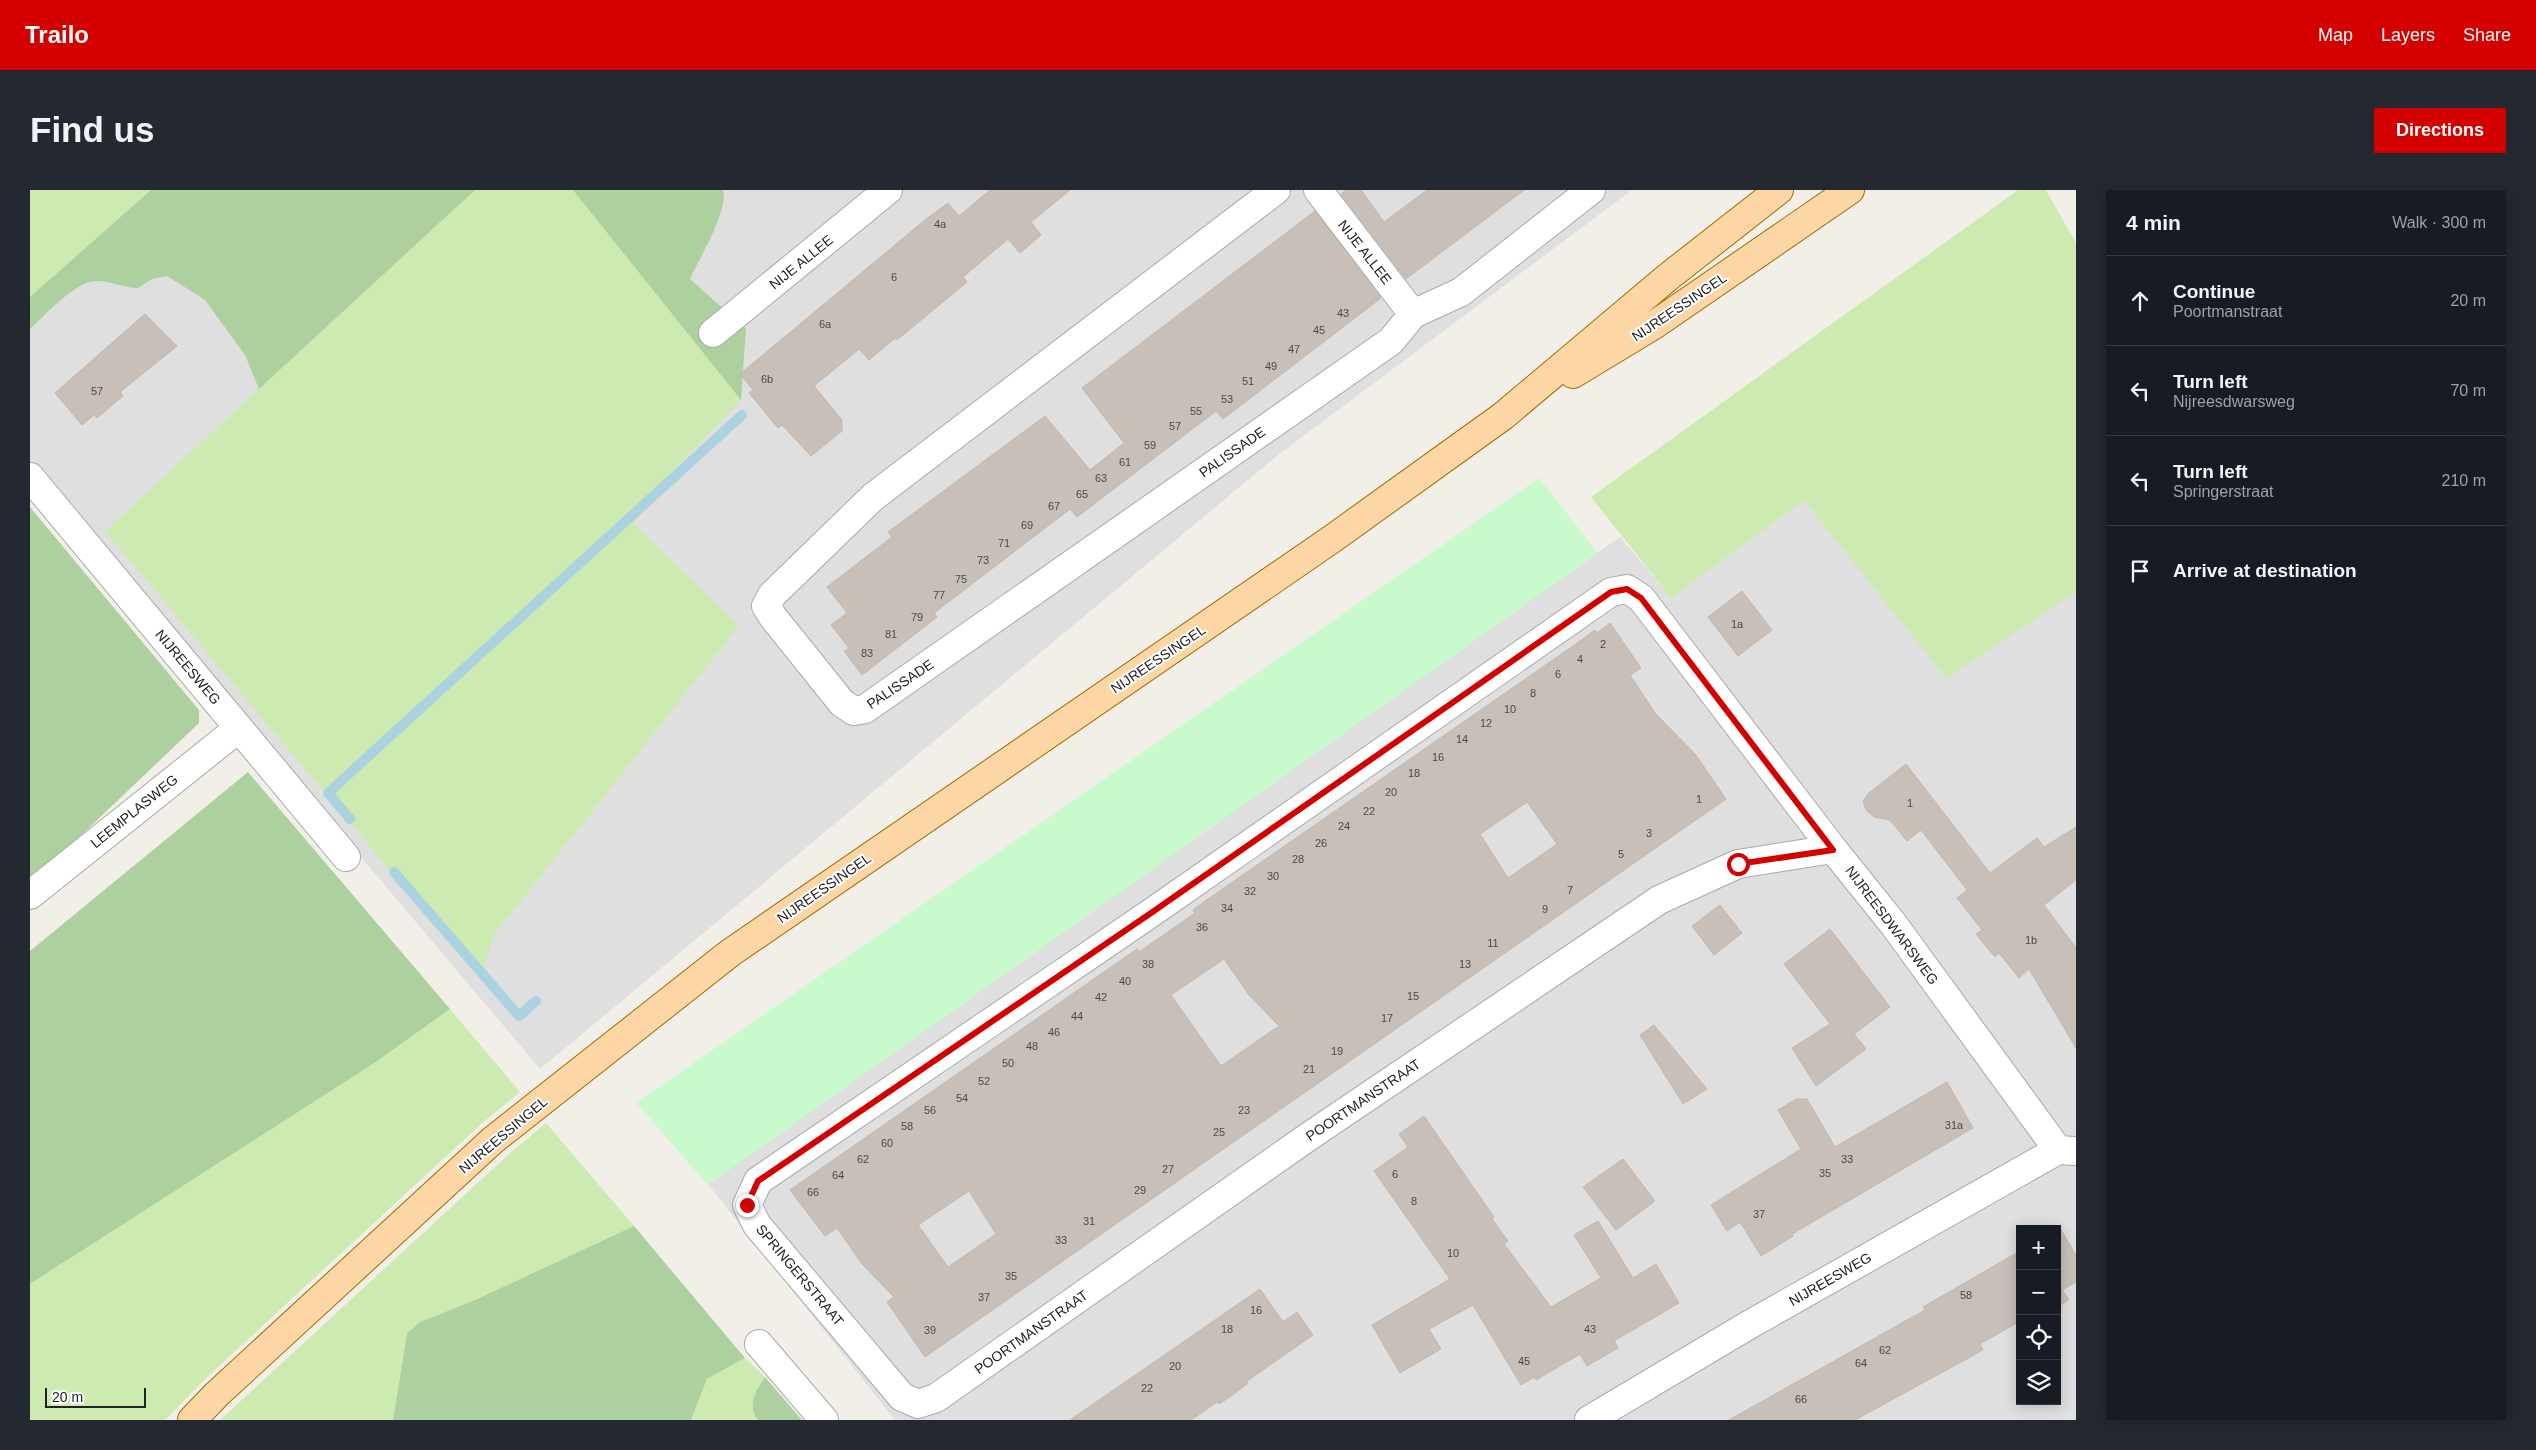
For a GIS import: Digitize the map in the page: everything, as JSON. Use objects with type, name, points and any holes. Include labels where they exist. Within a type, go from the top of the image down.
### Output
[{"type":"main road","name":"NIJREESSINGEL","points":[[1503,416],[1668,277],[1779,190]]},
{"type":"main road","name":"NIJREESSINGEL","points":[[192,1420],[224,1387],[492,1140],[730,953],[1324,544],[1503,416],[1654,325],[1850,190]]},
{"type":"street","name":"NIJE ALLEE","points":[[713,333],[888,190]]},
{"type":"street","name":"PALISSADE","points":[[1276,190],[873,497],[772,595],[766,606],[773,617],[842,703],[854,711],[865,709],[1391,341],[1413,314],[1461,292],[1591,190]]},
{"type":"street","name":"NIJE ALLEE","points":[[1318,190],[1413,314]]},
{"type":"street","name":"NIJREESWEG","points":[[30,477],[346,856]]},
{"type":"street","name":"NIJREESDWARSWEG","points":[[1627,589],[1641,598],[1833,850],[1894,925],[2067,1150]]},
{"type":"street","name":"SPRINGERSTRAAT","points":[[918,1404],[902,1396],[757,1225],[747,1205],[758,1181],[1151,913],[1611,592],[1627,589]]},
{"type":"street","name":"LEEMPLASWEG","points":[[30,895],[239,728]]},
{"type":"street","name":"POORTMANSTRAAT","points":[[918,1404],[936,1398],[1308,1137],[1659,900],[1738,864],[1833,850]]},
{"type":"street","name":"NIJREESWEG","points":[[1589,1420],[1747,1326],[2067,1150]]},
{"type":"street","points":[[759,1344],[824,1420]]},
{"type":"shaded area","points":[[30,190],[1632,190],[1278,455],[540,1069],[30,465]]},
{"type":"shaded area","points":[[2076,290],[2076,1420],[895,1420],[703,1178],[1620,537],[1664,589]]},
{"type":"green space","points":[[30,190],[151,190],[30,297]]},
{"type":"green space","points":[[151,190],[475,190],[259,389],[245,355],[205,300],[167,276],[152,279],[138,288],[101,281],[88,283],[61,300],[30,329],[30,297]]},
{"type":"green space","points":[[475,190],[573,190],[741,400],[628,518],[739,626],[494,935],[483,969],[477,974],[105,531]]},
{"type":"green space","points":[[573,190],[723,190],[724,199],[718,222],[690,279],[746,329],[741,400]]},
{"type":"green space","points":[[2018,190],[2046,190],[2076,243],[2076,592],[1946,678],[1804,500],[1671,598],[1591,497]]},
{"type":"green space","points":[[1539,478],[1598,553],[708,1185],[636,1103]]},
{"type":"green space","points":[[30,507],[199,710],[199,723],[30,884]]},
{"type":"green space","points":[[248,772],[450,1009],[373,1064],[30,1284],[30,951]]},
{"type":"green space","points":[[450,1009],[520,1092],[481,1124],[204,1380],[165,1420],[30,1420],[30,1284],[373,1064]]},
{"type":"green space","points":[[546,1123],[634,1226],[475,1300],[420,1322],[407,1333],[393,1420],[220,1420],[508,1155]]},
{"type":"green space","points":[[634,1226],[745,1358],[707,1379],[691,1420],[393,1420],[407,1333],[420,1322],[475,1300]]},
{"type":"green space","points":[[745,1358],[765,1377],[758,1387],[753,1403],[754,1414],[758,1420],[691,1420],[707,1379]]},
{"type":"green space","points":[[765,1377],[802,1420],[758,1420],[754,1414],[753,1403],[758,1387]]},
{"type":"building","points":[[990,190],[1070,190],[1031,222],[1041,235],[1020,253],[1008,239],[963,277],[967,282],[897,340],[895,338],[869,360],[859,349],[814,386],[842,420],[842,431],[811,456],[782,425],[778,428],[749,393],[753,390],[740,374],[948,203],[959,216]]},
{"type":"building","points":[[1346,190],[1361,190],[1384,222],[1427,190],[1524,190],[1406,279],[1341,194]]},
{"type":"building","points":[[1315,211],[1381,298],[1223,419],[1216,411],[1077,517],[1070,509],[934,613],[937,617],[862,675],[844,651],[849,648],[831,625],[847,613],[827,587],[892,537],[888,532],[1045,416],[1090,470],[1124,443],[1082,388]]},
{"type":"building","points":[[145,314],[177,346],[120,392],[123,396],[97,418],[94,415],[82,425],[55,393]]},
{"type":"building","points":[[1742,591],[1772,630],[1738,656],[1708,617]]},
{"type":"building","points":[[1610,623],[1641,668],[1630,675],[1655,713],[1695,754],[1726,799],[925,1357],[887,1302],[894,1297],[862,1264],[837,1228],[825,1236],[790,1190],[1137,949],[1139,952],[1195,913],[1193,910],[1208,899],[1595,630],[1597,633]],"holes":[[[1527,802],[1557,844],[1508,878],[1480,834]],[[1224,959],[1249,995],[1279,1026],[1221,1066],[1171,995]],[[969,1191],[996,1234],[948,1267],[918,1225]]]},
{"type":"building","points":[[1906,764],[1990,873],[2037,838],[2044,847],[2076,827],[2076,880],[2044,905],[2076,948],[2076,1048],[2029,969],[2019,978],[1999,953],[1995,957],[1976,934],[1982,930],[1957,898],[1967,890],[1921,830],[1907,841],[1890,820],[1874,817],[1866,810],[1863,801],[1869,793]]},
{"type":"building","points":[[1720,905],[1742,933],[1714,955],[1692,926]]},
{"type":"building","points":[[1830,929],[1890,1007],[1854,1034],[1866,1049],[1816,1086],[1792,1048],[1830,1024],[1784,964]]},
{"type":"building","points":[[1654,1025],[1707,1089],[1683,1104],[1640,1035]]},
{"type":"building","points":[[1947,1082],[1973,1128],[1792,1234],[1793,1236],[1761,1256],[1740,1222],[1727,1231],[1711,1205],[1801,1149],[1778,1110],[1796,1099],[1807,1099],[1835,1147]]},
{"type":"building","points":[[1424,1116],[1494,1217],[1492,1219],[1508,1241],[1504,1244],[1551,1307],[1601,1278],[1574,1235],[1598,1221],[1633,1278],[1656,1264],[1679,1303],[1614,1341],[1618,1348],[1587,1366],[1580,1354],[1536,1380],[1534,1377],[1521,1385],[1473,1305],[1429,1329],[1441,1349],[1400,1373],[1372,1325],[1450,1279],[1374,1171],[1408,1147],[1399,1134]]},
{"type":"building","points":[[1623,1159],[1655,1201],[1616,1230],[1583,1187]]},
{"type":"building","points":[[2061,1230],[2076,1255],[2076,1282],[2062,1290],[2069,1300],[2061,1305]]},
{"type":"building","points":[[2016,1253],[2016,1323],[1980,1344],[1983,1350],[1855,1420],[1729,1420],[1925,1310],[1923,1307]]},
{"type":"building","points":[[1260,1289],[1283,1322],[1297,1312],[1313,1335],[1247,1381],[1248,1383],[1234,1394],[1219,1404],[1217,1402],[1191,1420],[1070,1420]]},
{"type":"waterway","points":[[350,819],[328,793],[742,415]]},
{"type":"waterway","points":[[394,872],[519,1016],[536,1001]]},
{"type":"route","points":[[747,1205],[758,1181],[1151,913],[1611,592],[1627,589],[1641,598],[1833,850],[1738,864]]}]
